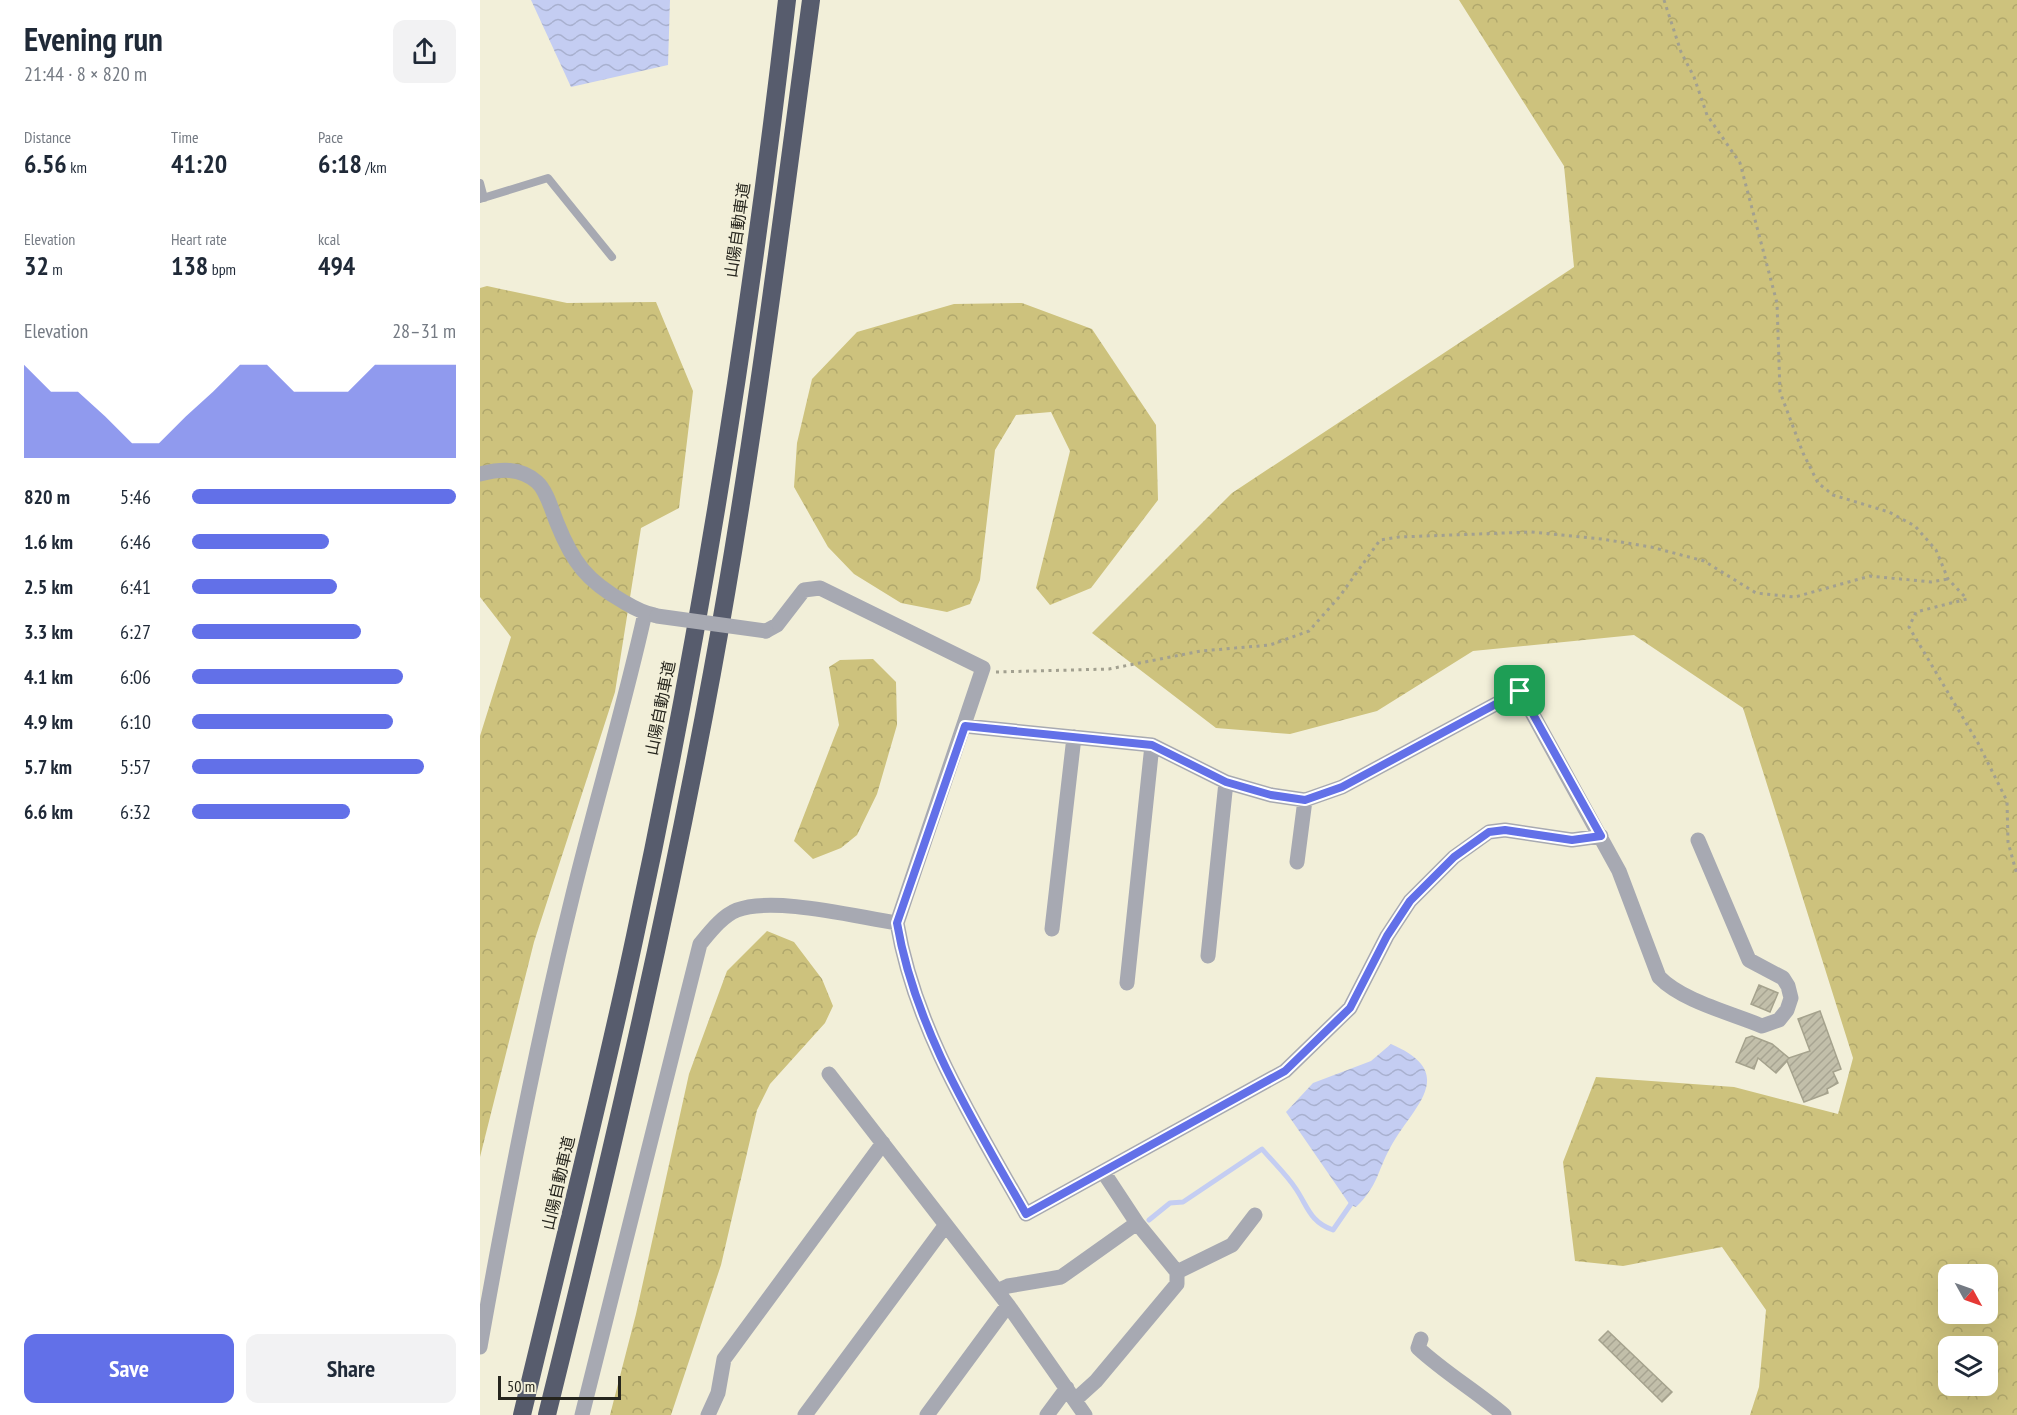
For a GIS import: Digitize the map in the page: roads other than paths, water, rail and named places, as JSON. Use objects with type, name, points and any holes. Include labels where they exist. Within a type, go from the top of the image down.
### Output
[{"type":"highway","points":[[780,64],[781,0]]},
{"type":"highway","name":"山陽自動車道","points":[[522,1415],[635,936],[688,670],[732,403],[787,0]]},
{"type":"highway","points":[[547,1415],[614,1145],[660,941],[712,672],[756,409],[811,0]]},
{"type":"street","points":[[480,474],[506,468],[537,482],[568,549],[584,574],[605,591],[651,615],[766,631],[777,625],[804,590],[820,588],[982,668],[965,726],[897,923],[900,945],[944,1067],[1026,1214],[1104,1173],[1285,1071],[1350,1008],[1387,936],[1410,901],[1454,857],[1489,832],[1505,830],[1572,840],[1601,836]]},
{"type":"street","points":[[480,1347],[519,1135],[573,895],[628,688],[651,615]]},
{"type":"street","points":[[965,726],[1152,745],[1226,782],[1271,795],[1305,800],[1342,787],[1520,691],[1619,871],[1659,977],[1667,986],[1762,1026],[1779,1020],[1787,1010],[1791,998],[1788,986],[1783,978],[1749,960],[1698,840]]},
{"type":"street","points":[[1052,929],[1074,737]]},
{"type":"street","points":[[1127,983],[1152,745]]},
{"type":"street","points":[[1208,956],[1226,782]]},
{"type":"street","points":[[1297,862],[1305,800]]},
{"type":"street","points":[[582,1415],[700,944],[719,923],[736,910],[764,905],[897,923]]},
{"type":"street","points":[[830,1074],[1008,1305],[1086,1415]]},
{"type":"street","points":[[708,1415],[718,1393],[723,1359],[883,1143]]},
{"type":"street","points":[[1047,1415],[1071,1394],[1096,1381],[1177,1284],[1177,1272],[1137,1223],[1104,1173]]},
{"type":"street","points":[[1177,1272],[1232,1245],[1255,1215]]},
{"type":"street","points":[[996,1291],[1008,1286],[1061,1277],[1137,1223]]},
{"type":"street","points":[[805,1415],[945,1226]]},
{"type":"street","points":[[927,1415],[1008,1305]]},
{"type":"street","points":[[1421,1339],[1418,1348],[1447,1374],[1478,1393],[1504,1415]]},
{"type":"lane","points":[[480,183],[482,198],[548,178],[612,257]]},
{"type":"water","points":[[531,0],[670,0],[668,65],[571,87]]},
{"type":"water","points":[[1391,1044],[1412,1055],[1423,1067],[1427,1079],[1425,1092],[1419,1105],[1390,1148],[1369,1192],[1356,1207],[1350,1205],[1286,1112],[1313,1083],[1371,1061]]},
{"type":"waterway","points":[[1149,1220],[1170,1203],[1183,1202],[1262,1149],[1292,1184],[1314,1218],[1325,1227],[1333,1230],[1353,1201]]}]
